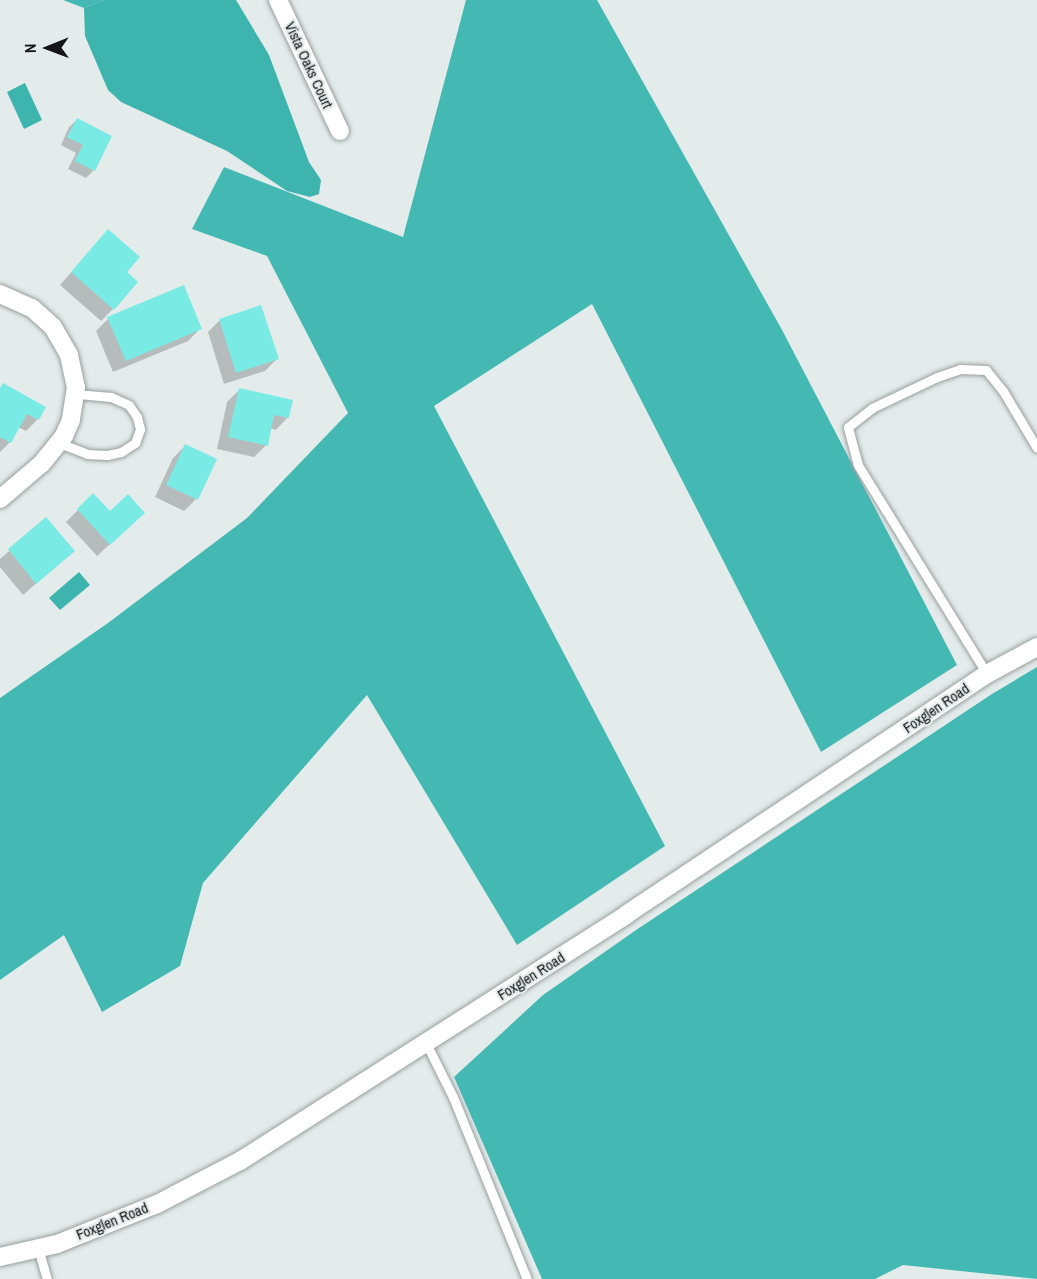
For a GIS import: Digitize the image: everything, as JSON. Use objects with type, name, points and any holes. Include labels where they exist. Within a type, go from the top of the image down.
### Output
[{"type":"street","name":"Vista Oaks Court","points":[[278,0],[340,131]]},
{"type":"street","points":[[0,294],[32,308],[53,327],[69,355],[75,394],[71,420],[59,443],[41,464],[0,499]]},
{"type":"street","name":"Foxglen Road","points":[[0,1257],[57,1244],[147,1208],[197,1185],[240,1161],[627,914],[987,674],[1037,647]]},
{"type":"lane","points":[[987,674],[858,465],[848,427],[872,408],[937,377],[960,369],[986,370],[1003,391],[1037,448]]},
{"type":"lane","points":[[59,443],[87,454],[107,455],[121,452],[135,443],[140,429],[137,417],[129,405],[111,397],[75,394]]},
{"type":"lane","points":[[426,1042],[453,1097],[527,1279]]},
{"type":"lane","points":[[38,1248],[47,1279]]},
{"type":"shaded area","points":[[63,0],[105,0],[84,8]]},
{"type":"shaded area","points":[[105,0],[236,0],[269,55],[309,162],[321,180],[319,194],[310,197],[287,191],[227,151],[121,102],[108,90],[85,36],[84,8]]},
{"type":"shaded area","points":[[466,0],[597,0],[781,328],[957,665],[821,752],[592,304],[434,406],[665,846],[517,945],[367,695],[203,883],[180,966],[102,1012],[64,935],[0,980],[0,698],[108,623],[247,518],[348,413],[267,256],[192,229],[224,167],[403,237]]},
{"type":"shaded area","points":[[25,83],[42,120],[24,129],[7,92]]},
{"type":"shaded area","points":[[79,572],[90,585],[60,610],[49,598]]},
{"type":"shaded area","points":[[1037,667],[1037,1279],[903,1265],[875,1279],[542,1279],[454,1077],[543,995],[639,928],[992,694]]},
{"type":"building","points":[[77,118],[112,136],[95,171],[75,161],[83,145],[67,137]]},
{"type":"building","points":[[108,229],[140,257],[127,272],[138,282],[114,310],[71,272]]},
{"type":"building","points":[[184,285],[202,329],[126,361],[107,317]]},
{"type":"building","points":[[261,305],[279,359],[236,373],[219,319]]},
{"type":"building","points":[[3,383],[46,407],[39,420],[27,414],[11,443],[0,437],[0,388]]},
{"type":"building","points":[[239,388],[293,400],[289,418],[274,415],[268,446],[228,437]]},
{"type":"building","points":[[185,444],[217,459],[198,500],[166,485]]},
{"type":"building","points":[[93,493],[110,511],[128,494],[145,513],[110,545],[77,509]]},
{"type":"building","points":[[46,517],[75,551],[36,584],[8,549]]}]
